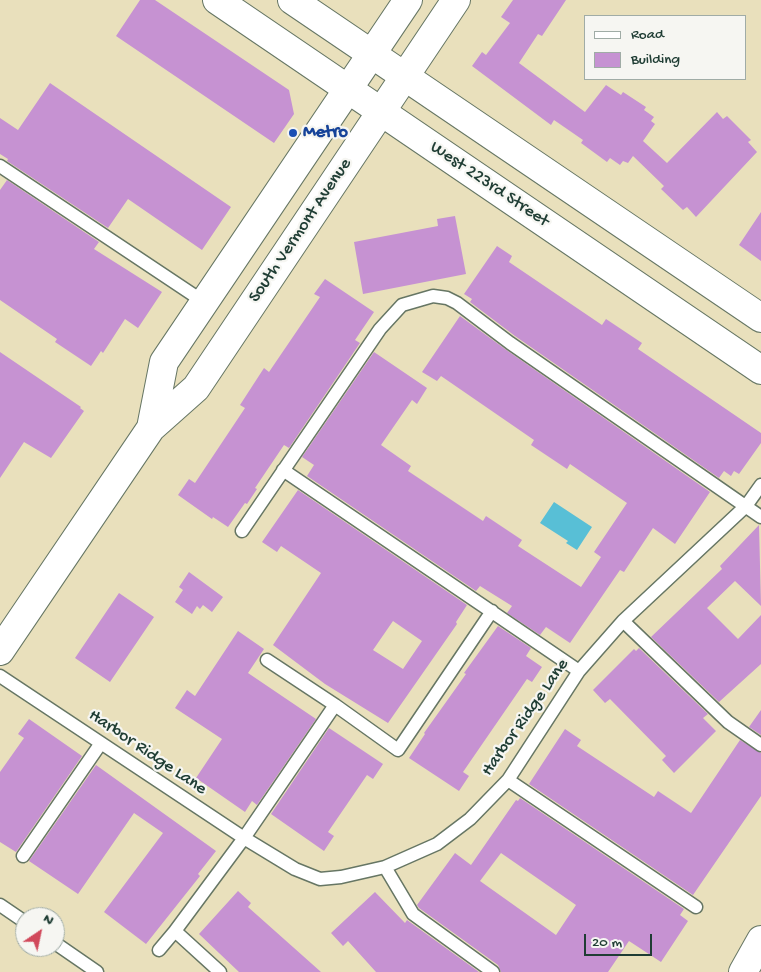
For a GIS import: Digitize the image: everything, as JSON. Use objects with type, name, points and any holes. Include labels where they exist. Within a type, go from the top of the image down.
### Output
[{"type":"main road","name":"West 223rd Street","points":[[217,0],[761,370]]},
{"type":"main road","points":[[292,0],[761,318]]},
{"type":"main road","name":"South Vermont Avenue","points":[[151,428],[164,362],[408,0]]},
{"type":"main road","name":"South Vermont Avenue","points":[[2,645],[151,428],[196,388],[456,0]]},
{"type":"main road","points":[[743,972],[761,940]]},
{"type":"lane","points":[[0,166],[204,302]]},
{"type":"lane","points":[[242,531],[367,346],[392,315],[402,305],[433,296],[447,298],[456,303],[761,517]]},
{"type":"lane","points":[[283,470],[579,671]]},
{"type":"lane","name":"Harbor Ridge Lane","points":[[0,676],[244,838],[295,869],[320,879],[341,878],[385,866],[437,844],[470,820],[508,780],[579,671],[623,620],[746,506],[761,485]]},
{"type":"lane","points":[[267,660],[398,750],[492,611]]},
{"type":"lane","points":[[623,620],[728,722],[761,745]]},
{"type":"lane","points":[[159,950],[244,838],[335,705]]},
{"type":"lane","points":[[23,856],[101,743]]},
{"type":"lane","points":[[508,780],[696,907]]},
{"type":"lane","points":[[385,866],[413,914],[493,972]]},
{"type":"lane","points":[[0,905],[15,915]]},
{"type":"lane","points":[[175,931],[220,972]]},
{"type":"lane","points":[[65,950],[97,972]]},
{"type":"water","points":[[554,502],[592,527],[577,550],[566,543],[568,541],[540,523]]},
{"type":"building","points":[[140,0],[155,0],[289,90],[294,114],[274,143],[116,36]]},
{"type":"building","points":[[513,0],[566,0],[542,36],[538,34],[519,63],[585,112],[606,85],[621,95],[623,92],[646,107],[644,110],[654,117],[651,121],[655,124],[643,141],[667,163],[717,112],[723,119],[727,116],[751,140],[748,142],[757,152],[696,217],[687,207],[683,210],[661,189],[664,186],[633,156],[628,163],[623,161],[620,165],[610,158],[607,162],[581,143],[583,140],[554,120],[551,125],[472,66],[482,52],[486,55],[510,23],[501,17]]},
{"type":"building","points":[[50,83],[231,207],[202,250],[128,199],[108,228],[7,161],[8,159],[0,154],[0,118],[18,130]]},
{"type":"building","points":[[7,180],[99,242],[94,249],[162,292],[138,328],[125,319],[103,353],[101,351],[91,366],[55,342],[57,339],[0,300],[0,190]]},
{"type":"building","points":[[761,212],[761,261],[739,245]]},
{"type":"building","points":[[455,216],[466,274],[363,294],[354,242],[438,226],[437,219]]},
{"type":"building","points":[[497,246],[512,256],[509,262],[602,325],[606,319],[642,343],[638,349],[761,433],[761,443],[739,474],[734,471],[731,476],[724,471],[719,478],[515,336],[470,302],[472,299],[464,294]]},
{"type":"building","points":[[325,279],[374,312],[355,340],[360,343],[289,448],[284,445],[255,488],[257,489],[247,504],[245,503],[228,527],[213,517],[212,519],[178,495],[189,479],[195,483],[245,408],[240,405],[264,368],[269,372],[320,297],[314,294]]},
{"type":"building","points":[[460,316],[710,492],[675,544],[653,528],[624,572],[620,570],[570,643],[546,627],[540,635],[507,613],[512,606],[480,586],[476,591],[307,476],[314,465],[302,457],[374,352],[427,388],[417,404],[412,400],[381,445],[411,466],[408,471],[483,521],[486,516],[522,540],[518,546],[581,587],[601,557],[594,552],[627,503],[570,464],[567,469],[531,445],[534,440],[441,376],[437,381],[422,372]]},
{"type":"building","points":[[0,352],[81,407],[84,411],[51,458],[24,442],[0,478]]},
{"type":"building","points":[[298,490],[467,605],[456,622],[457,624],[388,723],[325,684],[273,645],[321,573],[281,546],[277,552],[262,542]],"holes":[[[393,621],[422,641],[403,669],[373,650]]]},
{"type":"building","points":[[759,525],[761,606],[735,581],[707,608],[738,639],[761,615],[761,664],[719,702],[651,637],[722,569],[720,566]]},
{"type":"building","points":[[189,572],[223,597],[212,612],[203,605],[200,609],[197,606],[192,614],[175,602],[183,590],[179,587]]},
{"type":"building","points":[[119,593],[154,617],[110,682],[75,658]]},
{"type":"building","points":[[498,626],[531,648],[526,656],[542,667],[532,682],[527,679],[463,772],[469,776],[459,791],[409,758],[424,733],[466,674],[464,673]]},
{"type":"building","points":[[238,631],[264,649],[248,673],[316,719],[257,805],[252,801],[245,812],[196,778],[222,739],[175,708],[187,690],[195,696]]},
{"type":"building","points":[[639,648],[708,714],[703,718],[716,731],[674,773],[662,760],[666,756],[610,699],[605,703],[593,690],[634,649],[636,651]]},
{"type":"building","points":[[761,710],[761,735],[749,727]]},
{"type":"building","points":[[29,719],[82,756],[16,852],[0,842],[0,772],[24,738],[18,734]]},
{"type":"building","points":[[329,728],[383,764],[373,779],[367,775],[328,832],[334,836],[324,851],[271,814]]},
{"type":"building","points":[[565,729],[581,740],[577,746],[654,797],[658,791],[691,813],[740,740],[761,753],[761,796],[693,895],[529,784]]},
{"type":"building","points":[[96,765],[216,851],[198,874],[200,876],[146,944],[104,912],[163,833],[134,813],[78,894],[29,861]]},
{"type":"building","points":[[520,798],[684,909],[680,915],[688,921],[661,962],[629,941],[608,972],[501,972],[498,965],[419,908],[417,905],[455,853],[471,865],[516,800],[518,801]],"holes":[[[501,853],[576,905],[556,935],[480,881]]]},
{"type":"building","points":[[238,891],[251,903],[248,907],[321,972],[239,972],[199,934]]},
{"type":"building","points":[[375,892],[405,923],[407,920],[479,972],[376,972],[348,941],[343,946],[331,933]]},
{"type":"place","name":"Metro","points":[[293,133]]}]
